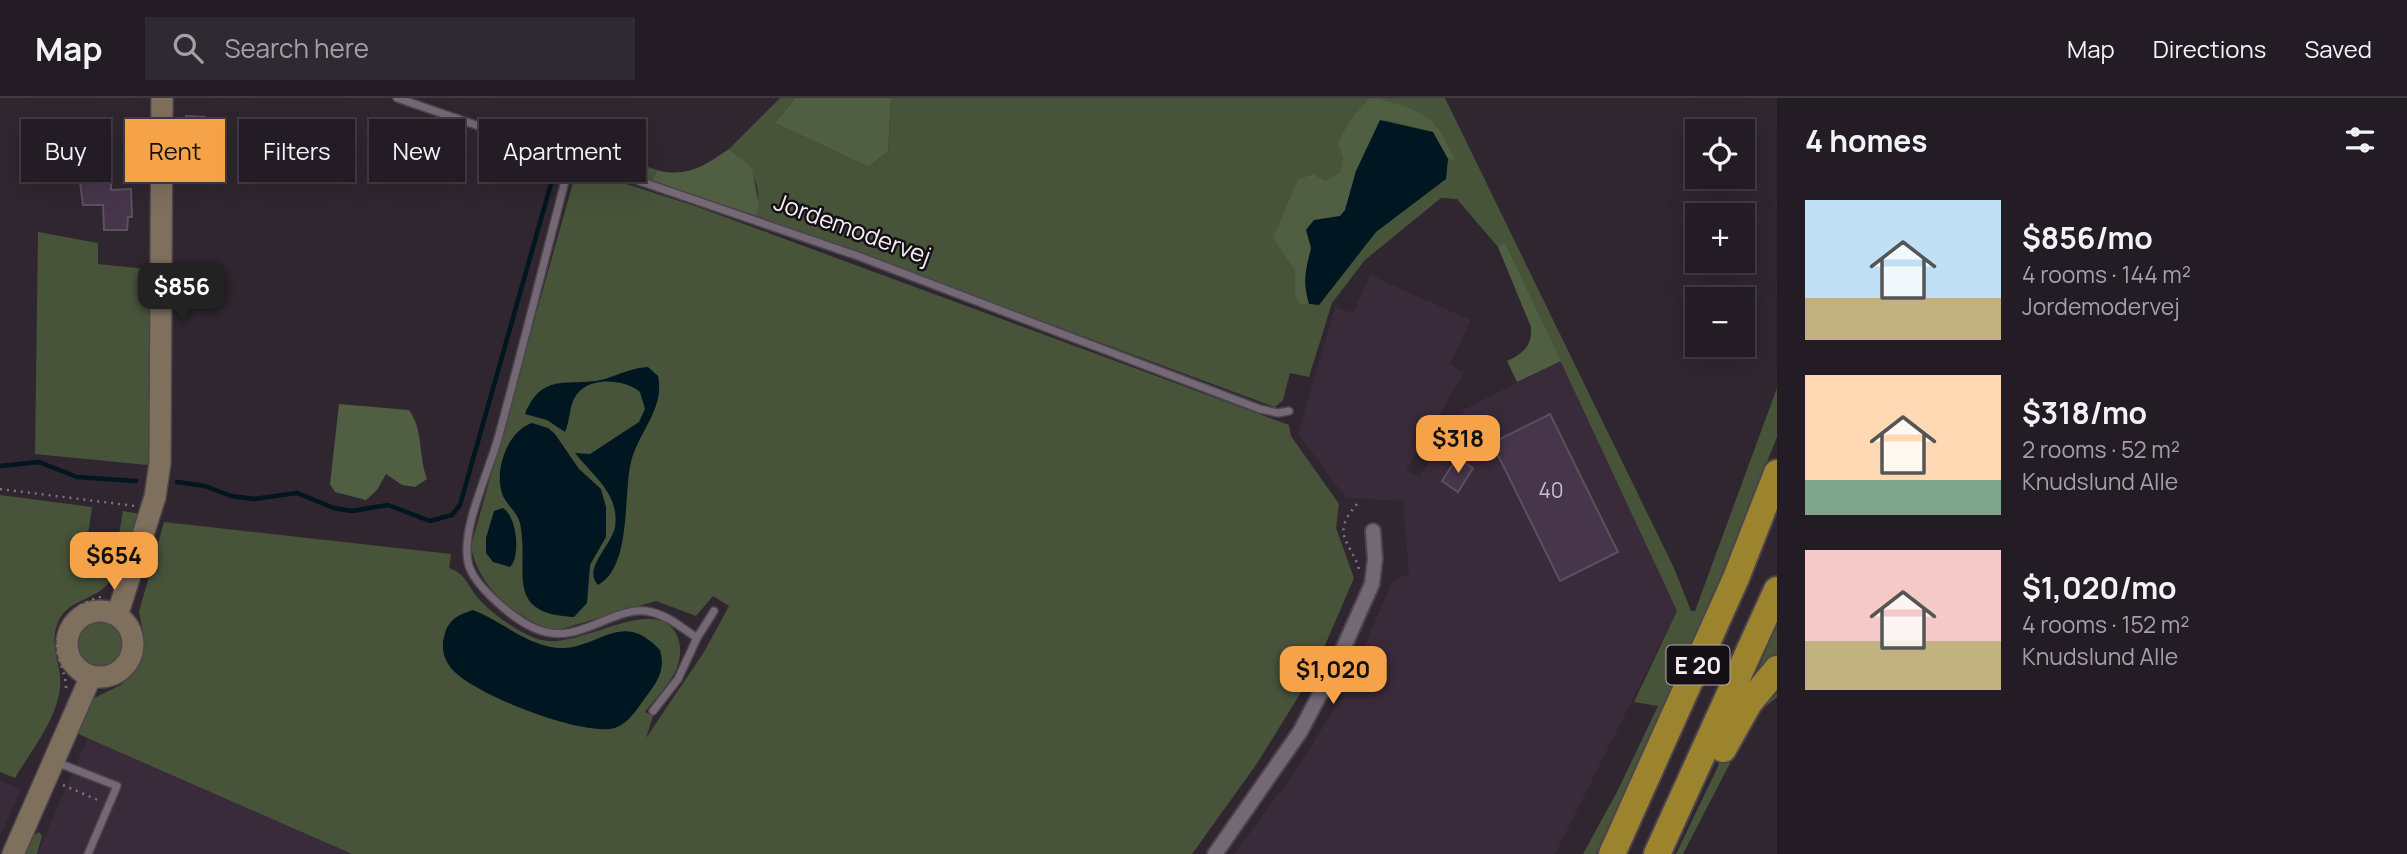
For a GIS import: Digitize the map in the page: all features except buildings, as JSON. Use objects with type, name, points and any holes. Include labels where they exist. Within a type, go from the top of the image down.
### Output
[{"type":"highway","name":"E 20","points":[[1612,854],[1736,578],[1777,473]]},
{"type":"highway","name":"E 20","points":[[1657,854],[1777,590]]},
{"type":"highway","points":[[1671,854],[1711,769],[1749,703],[1777,669]]},
{"type":"street","points":[[111,608],[132,635],[130,658],[114,674],[87,674],[71,658],[70,634],[86,615],[111,608],[143,539],[152,508],[160,442],[162,98]]},
{"type":"street","points":[[1215,854],[1300,733],[1339,658],[1372,584],[1376,559],[1373,531]]},
{"type":"street","points":[[13,854],[87,674]]},
{"type":"lane","name":"Jordemodervej","points":[[397,98],[479,126]]},
{"type":"lane","points":[[565,182],[499,438],[467,540],[468,565],[488,594],[534,628],[567,635],[626,615],[649,611],[673,620],[697,638]]},
{"type":"lane","name":"Jordemodervej","points":[[641,182],[858,256],[1260,409],[1278,413],[1289,411]]},
{"type":"lane","points":[[653,711],[678,678],[697,638],[714,611]]},
{"type":"lane","points":[[49,769],[117,786],[88,854]]},
{"type":"path","points":[[0,489],[152,508]]},
{"type":"path","points":[[1357,504],[1346,517],[1343,538],[1360,570]]},
{"type":"path","points":[[65,693],[65,676],[58,646],[62,624],[74,610],[111,608]]},
{"type":"path","points":[[49,769],[109,805]]},
{"type":"shaded area","points":[[1370,275],[1471,320],[1450,364],[1464,373],[1406,470],[1419,477],[1465,409],[1561,361],[1677,611],[1555,854],[1234,854],[1291,777],[1341,699],[1393,580],[1409,574],[1403,501],[1346,498],[1298,434],[1335,307],[1353,313]]},
{"type":"shaded area","points":[[88,737],[352,854],[37,854]]},
{"type":"shaded area","points":[[0,780],[21,789],[0,836]]},
{"type":"green space","points":[[407,98],[479,121],[479,122]]},
{"type":"green space","points":[[780,98],[795,98],[775,123],[868,167],[888,152],[891,98],[1445,98],[1674,568],[1691,611],[1695,611],[1777,388],[1777,437],[1704,618],[1596,854],[1583,854],[1617,792],[1658,706],[1634,702],[1677,611],[1505,242],[1498,247],[1457,199],[1441,198],[1365,260],[1332,303],[1309,377],[1290,373],[1283,400],[1275,407],[757,216],[758,194],[754,178],[744,163],[729,149]]},
{"type":"green space","points":[[795,98],[891,98],[888,152],[868,167],[775,123]]},
{"type":"green space","points":[[1370,98],[1419,112],[1440,131],[1455,160],[1448,159],[1433,132],[1384,119],[1356,171],[1346,210],[1340,216],[1314,220],[1308,226],[1311,254],[1307,288],[1309,304],[1300,304],[1295,296],[1295,270],[1273,238],[1298,180],[1313,174],[1325,181],[1340,173],[1343,158],[1338,143],[1350,120]]},
{"type":"green space","points":[[729,149],[752,168],[759,205],[757,216],[652,181],[657,170],[677,172],[695,169]]},
{"type":"green space","points":[[646,166],[657,170],[652,181],[646,179]]},
{"type":"green space","points":[[573,182],[620,182],[698,207],[1289,425],[1291,436],[1339,504],[1336,528],[1354,578],[1313,673],[1256,765],[1192,854],[352,854],[76,733],[94,698],[121,685],[139,666],[144,636],[139,612],[164,522],[451,554],[449,568],[463,577],[484,604],[516,628],[541,640],[558,641],[637,620],[655,619],[669,624],[678,638],[679,659],[672,678],[645,712],[653,716],[646,738],[704,652],[729,606],[713,596],[696,616],[656,601],[555,631],[526,618],[490,588],[475,561],[471,546]]},
{"type":"green space","points":[[38,232],[98,243],[98,264],[155,270],[152,453],[147,465],[35,454]]},
{"type":"green space","points":[[1505,242],[1561,361],[1517,382],[1507,361],[1526,348],[1531,327],[1498,247]]},
{"type":"green space","points":[[339,404],[409,410],[417,426],[427,479],[415,487],[402,485],[386,474],[377,490],[366,500],[335,492],[330,484]]},
{"type":"green space","points":[[0,495],[92,507],[88,535],[118,540],[123,511],[140,514],[126,552],[111,580],[100,591],[68,609],[59,620],[55,639],[60,679],[58,700],[42,735],[15,778],[0,772]]},
{"type":"green space","points":[[101,617],[120,625],[128,644],[120,663],[101,671],[82,663],[74,644],[82,625]]},
{"type":"green space","points":[[1777,624],[1777,665],[1749,691]]},
{"type":"green space","points":[[1777,677],[1777,697],[1755,715],[1683,854],[1676,854],[1722,758]]},
{"type":"green space","points":[[39,832],[42,836],[37,854],[23,854],[28,838]]},
{"type":"water","points":[[1380,120],[1433,132],[1448,159],[1446,179],[1376,232],[1319,305],[1309,304],[1305,282],[1311,248],[1306,230],[1314,220],[1340,216],[1345,210],[1356,171]]},
{"type":"water","points":[[648,367],[658,376],[658,399],[631,462],[624,529],[616,563],[609,576],[598,585],[593,572],[613,534],[615,515],[604,486],[575,453],[590,454],[639,422],[645,409],[640,392],[615,382],[587,386],[574,399],[565,432],[547,420],[525,414],[532,400],[549,386],[605,379]]},
{"type":"water","points":[[532,423],[548,428],[555,434],[579,469],[601,489],[606,507],[606,537],[590,565],[587,603],[574,617],[551,614],[537,608],[528,598],[522,573],[520,523],[503,496],[500,486],[501,464],[509,443],[523,427]]},
{"type":"water","points":[[503,508],[512,519],[516,537],[516,554],[510,567],[493,562],[486,553],[486,538],[494,511]]},
{"type":"water","points":[[473,610],[528,639],[552,647],[577,646],[623,631],[635,633],[647,638],[660,650],[662,664],[659,675],[632,715],[615,728],[578,726],[528,711],[481,690],[451,668],[447,661],[443,645],[448,626],[458,616]]},
{"type":"waterway","points":[[177,482],[205,486],[231,496],[254,499],[297,493],[334,508],[352,511],[388,505],[430,521],[452,515],[460,505],[551,182]]},
{"type":"waterway","points":[[0,466],[39,462],[77,477],[136,481]]}]
